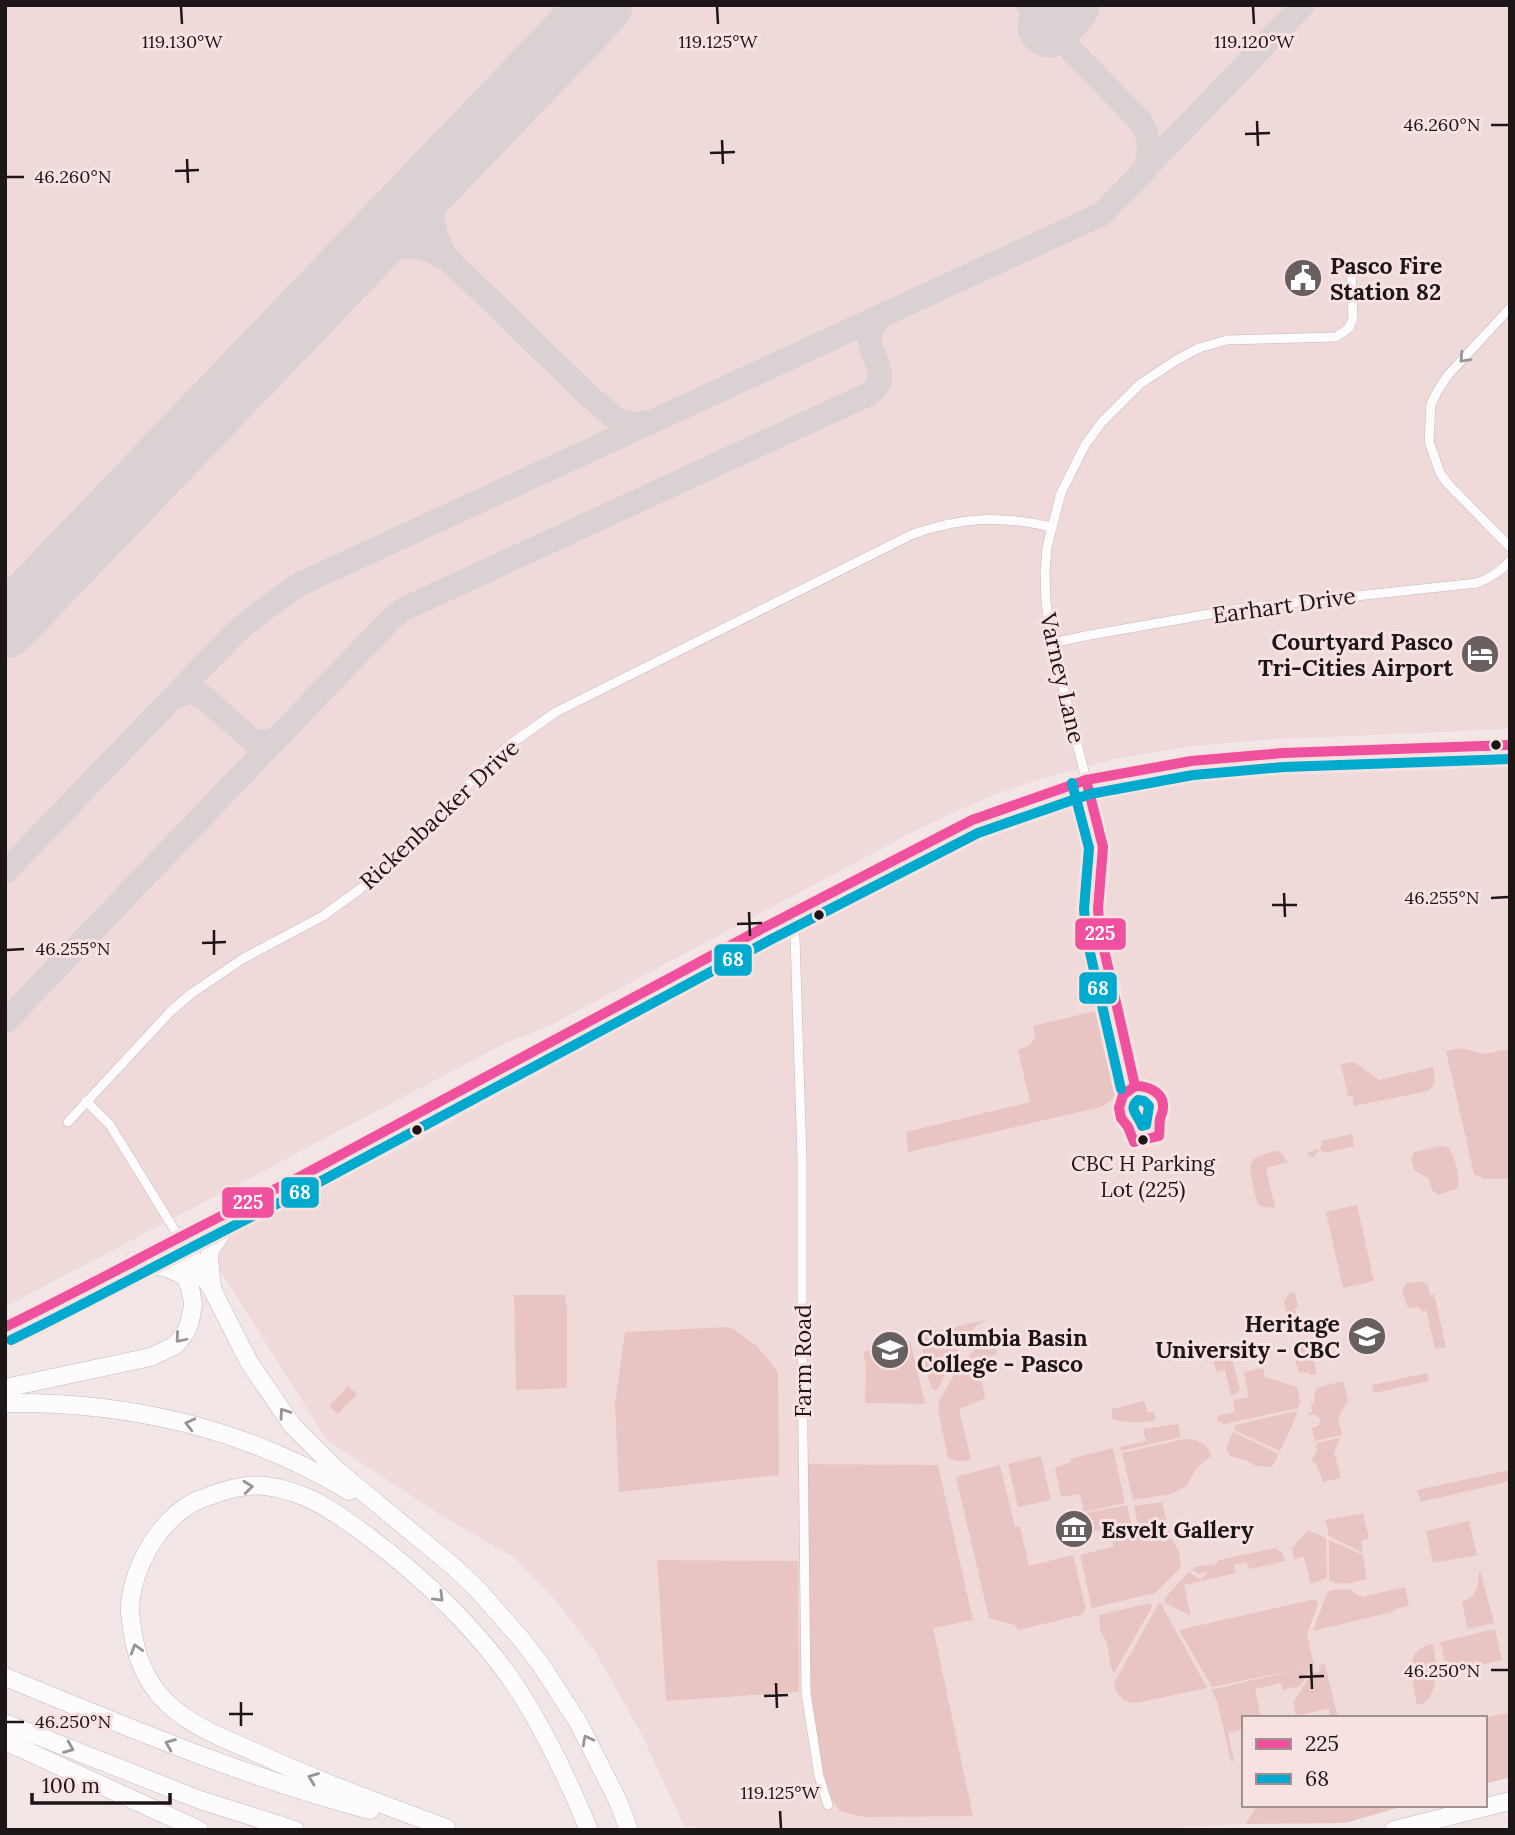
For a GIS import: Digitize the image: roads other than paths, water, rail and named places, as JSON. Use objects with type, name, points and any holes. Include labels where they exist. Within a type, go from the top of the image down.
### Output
[{"type":"highway","points":[[212,1291],[210,1250],[220,1235],[225,1213]]},
{"type":"highway","points":[[5,1388],[140,1360],[176,1345],[187,1330],[192,1312],[190,1287],[176,1258],[179,1237]]},
{"type":"highway","points":[[179,1237],[212,1291],[249,1362],[292,1425],[339,1472],[431,1547],[478,1590],[548,1674],[578,1722],[618,1801],[629,1830]]},
{"type":"highway","points":[[134,1261],[167,1268],[183,1275]]},
{"type":"highway","points":[[5,1403],[72,1404],[136,1411],[231,1436],[291,1459],[320,1474],[405,1526]]},
{"type":"highway","points":[[450,1829],[303,1774],[201,1728],[178,1712],[158,1692],[134,1646],[129,1605],[140,1564],[163,1526],[192,1503],[203,1498],[225,1490],[263,1486],[301,1494],[333,1510],[391,1553],[439,1596],[484,1645],[518,1689],[549,1742],[589,1830]]},
{"type":"highway","points":[[5,1677],[243,1772],[344,1803],[450,1829]]},
{"type":"highway","points":[[5,1723],[200,1800],[295,1830]]},
{"type":"highway","points":[[5,1741],[198,1829]]},
{"type":"highway","points":[[1487,1807],[1510,1801]]},
{"type":"highway","points":[[1394,1830],[1486,1807]]},
{"type":"main road","points":[[5,1326],[292,1181],[784,917],[972,820],[1086,780],[1153,766],[1228,757],[1510,744]]},
{"type":"street","name":"Varney Lane","points":[[1135,1086],[1100,932],[1098,909],[1103,847],[1052,643],[1045,572],[1051,527],[1061,493],[1085,445],[1102,422],[1140,384],[1158,370],[1199,348],[1227,340],[1336,337],[1349,328],[1353,318],[1351,269]]},
{"type":"street","points":[[1510,308],[1448,375],[1438,390],[1431,404],[1429,441],[1440,473],[1448,485],[1510,547]]},
{"type":"street","name":"Rickenbacker Drive","points":[[68,1122],[192,993],[244,958],[323,916],[360,889],[490,762],[555,712],[913,534],[956,522],[993,519],[1025,521],[1051,527]]},
{"type":"street","name":"Earhart Drive","points":[[1052,643],[1244,608],[1477,583],[1490,578],[1510,561]]},
{"type":"street","name":"Farm Road","points":[[784,917],[795,937],[802,1159],[806,1693],[819,1776],[828,1805]]},
{"type":"street","points":[[86,1101],[116,1134],[179,1237]]},
{"type":"place","name":"Pasco Fire Station 82","points":[[1303,278]]},
{"type":"place","name":"Courtyard Pasco Tri-Cities Airport","points":[[1480,654]]},
{"type":"place","name":"CBC H Parking Lot (225)","points":[[1143,1140]]},
{"type":"place","name":"Heritage University - CBC","points":[[1367,1336]]},
{"type":"place","name":"Columbia Basin College - Pasco","points":[[890,1350]]},
{"type":"place","name":"Esvelt Gallery","points":[[1074,1529]]}]
